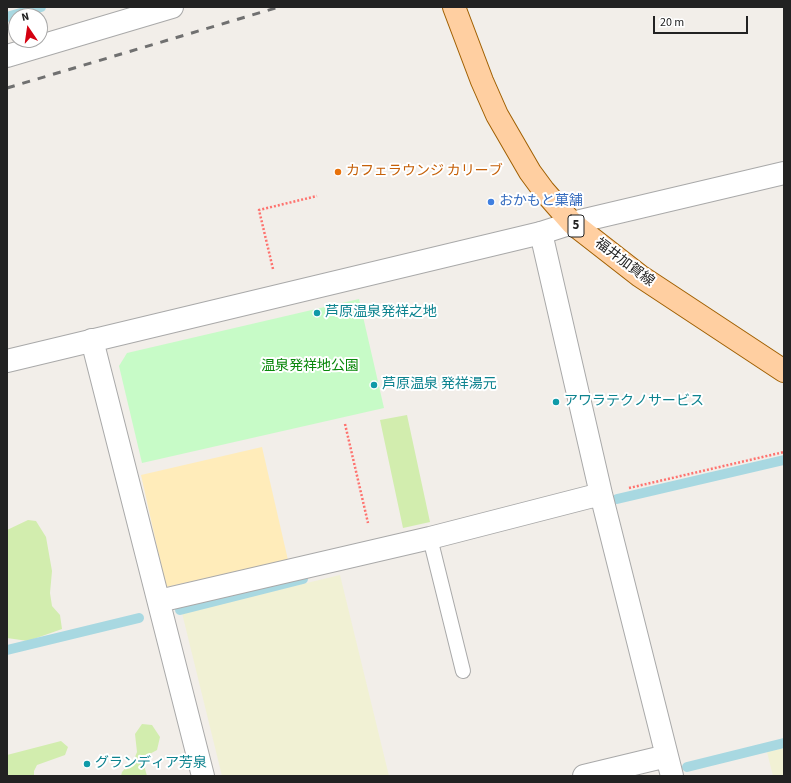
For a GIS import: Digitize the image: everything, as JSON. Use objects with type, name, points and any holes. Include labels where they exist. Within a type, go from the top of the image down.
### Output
[{"type":"main road","name":"福井加賀線","points":[[454,7],[479,74],[497,115],[530,172],[544,191],[572,223],[640,276],[784,371]]},
{"type":"street","points":[[7,56],[172,7]]},
{"type":"street","points":[[7,361],[541,233],[572,223],[784,173]]},
{"type":"street","points":[[541,233],[601,494],[670,766],[584,776]]},
{"type":"street","points":[[92,340],[202,776]]},
{"type":"street","points":[[159,601],[430,538],[601,494]]},
{"type":"lane","points":[[430,538],[463,671]]},
{"type":"path","points":[[278,295],[259,210],[317,196]]},
{"type":"path","points":[[345,424],[374,551]]},
{"type":"path","points":[[601,494],[784,452]]},
{"type":"green space","name":"温泉発祥地公園","points":[[359,299],[384,408],[142,463],[119,366],[127,353]]},
{"type":"green space","points":[[407,415],[430,522],[403,528],[380,420]]},
{"type":"green space","points":[[28,520],[36,521],[46,537],[52,571],[50,593],[52,606],[60,615],[62,629],[28,641],[7,638],[7,530]]},
{"type":"green space","points":[[340,575],[389,776],[222,776],[182,613]]},
{"type":"green space","points":[[142,724],[152,725],[160,737],[157,750],[146,756],[145,769],[147,776],[121,776],[122,772],[135,757],[137,752],[135,734]]},
{"type":"green space","points":[[61,741],[68,747],[65,755],[37,765],[34,771],[34,776],[7,776],[7,755]]},
{"type":"green space","points":[[784,748],[784,776],[773,776],[767,752]]},
{"type":"sand","points":[[262,447],[288,560],[166,587],[141,475]]},
{"type":"waterway","points":[[7,17],[41,7]]},
{"type":"waterway","points":[[617,499],[784,460]]},
{"type":"waterway","points":[[180,610],[303,579]]},
{"type":"waterway","points":[[7,650],[139,618]]},
{"type":"waterway","points":[[687,767],[784,743]]},
{"type":"railway","points":[[7,88],[279,7]]},
{"type":"place","name":"カフェラウンジ カリーブ","points":[[338,172]]},
{"type":"place","name":"おかもと菓舗","points":[[491,202]]},
{"type":"place","name":"芦原温泉発祥之地","points":[[317,313]]},
{"type":"place","name":"芦原温泉 発祥湯元","points":[[374,385]]},
{"type":"place","name":"アワラテクノサービス","points":[[556,402]]},
{"type":"place","name":"グランディア芳泉","points":[[87,764]]}]
